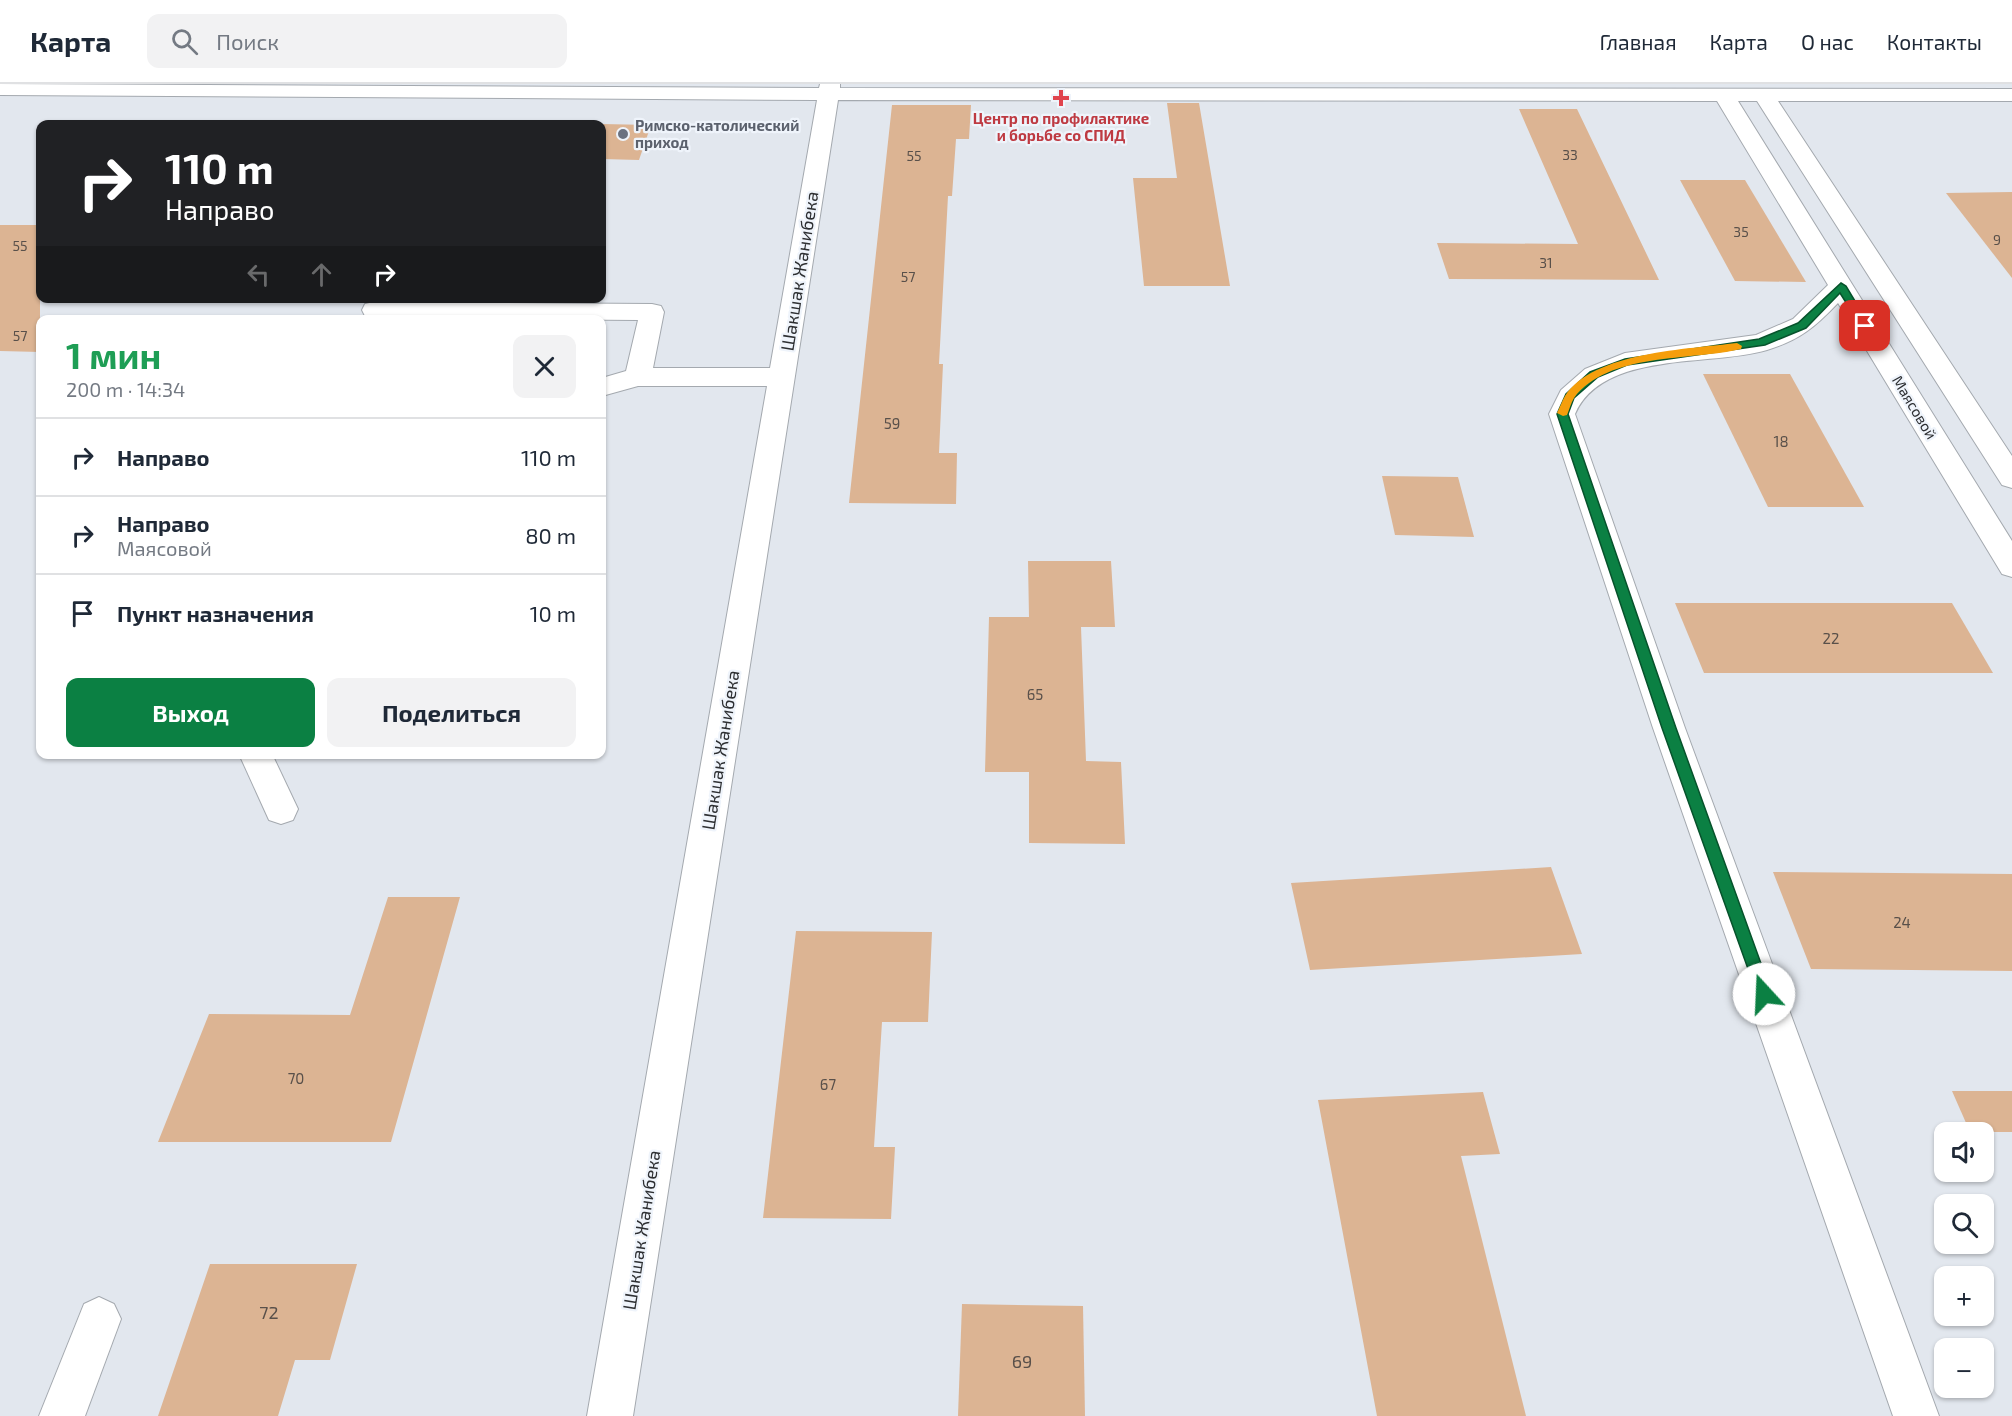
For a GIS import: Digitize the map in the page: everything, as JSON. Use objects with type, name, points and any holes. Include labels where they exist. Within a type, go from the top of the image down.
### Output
[{"type":"street","points":[[0,89],[829,89],[2012,95]]},
{"type":"street","name":"Шакшак Жанибека","points":[[610,1416],[829,89]]},
{"type":"street","name":"Маясовой","points":[[1724,95],[2012,566]]},
{"type":"street","points":[[1764,95],[2012,478]]},
{"type":"street","points":[[1841,286],[1802,325],[1761,342],[1625,362],[1594,375],[1570,396],[1562,414],[1669,728],[1916,1416]]},
{"type":"street","points":[[374,310],[652,312],[638,377]]},
{"type":"street","points":[[606,386],[638,377],[782,377]]},
{"type":"street","points":[[257,759],[281,809]]},
{"type":"street","points":[[62,1416],[99,1319]]},
{"type":"building","points":[[1167,103],[1199,103],[1230,286],[1144,286],[1133,178],[1177,178]]},
{"type":"building","points":[[892,105],[971,105],[969,139],[956,139],[952,196],[948,196],[939,364],[943,364],[939,453],[957,453],[956,504],[849,503]]},
{"type":"building","points":[[1519,109],[1577,109],[1659,280],[1449,279],[1437,243],[1578,244]]},
{"type":"building","points":[[606,124],[651,125],[639,160],[606,159]]},
{"type":"building","points":[[1680,180],[1745,180],[1806,282],[1735,281]]},
{"type":"building","points":[[2012,192],[2012,278],[1946,193]]},
{"type":"building","points":[[0,225],[36,225],[36,303],[40,303],[40,315],[36,315],[36,352],[0,351]]},
{"type":"building","points":[[1703,374],[1790,374],[1864,507],[1768,507]]},
{"type":"building","points":[[1382,476],[1458,477],[1474,537],[1395,535]]},
{"type":"building","points":[[1028,561],[1111,561],[1115,627],[1081,627],[1086,761],[1121,762],[1125,844],[1029,843],[1029,772],[985,772],[989,617],[1029,617]]},
{"type":"building","points":[[1675,603],[1952,603],[1993,673],[1704,673]]},
{"type":"building","points":[[1551,867],[1582,954],[1310,970],[1291,883]]},
{"type":"building","points":[[1773,872],[2012,874],[2012,971],[1811,969]]},
{"type":"building","points":[[388,897],[460,897],[391,1142],[158,1142],[209,1014],[350,1015]]},
{"type":"building","points":[[796,931],[932,932],[928,1022],[882,1022],[874,1147],[895,1147],[891,1219],[763,1218]]},
{"type":"building","points":[[1952,1091],[2012,1091],[2012,1132],[1994,1132],[1994,1122],[1966,1122]]},
{"type":"building","points":[[1483,1092],[1500,1154],[1461,1156],[1526,1416],[1377,1416],[1318,1100]]},
{"type":"building","points":[[210,1264],[357,1264],[330,1360],[295,1360],[278,1416],[158,1416]]},
{"type":"building","points":[[962,1304],[1083,1306],[1085,1416],[958,1416]]},
{"type":"slow traffic","points":[[1563,413],[1570,396],[1594,375],[1625,362],[1737,346]]},
{"type":"place","name":"Центр по профилактике и борьбе со СПИД","points":[[1061,98]]},
{"type":"place","name":"Римско-католический приход","points":[[623,134]]},
{"type":"route","points":[[1764,994],[1669,728],[1562,414],[1570,396],[1594,375],[1625,362],[1761,342],[1802,325],[1841,286],[1865,326]]}]
